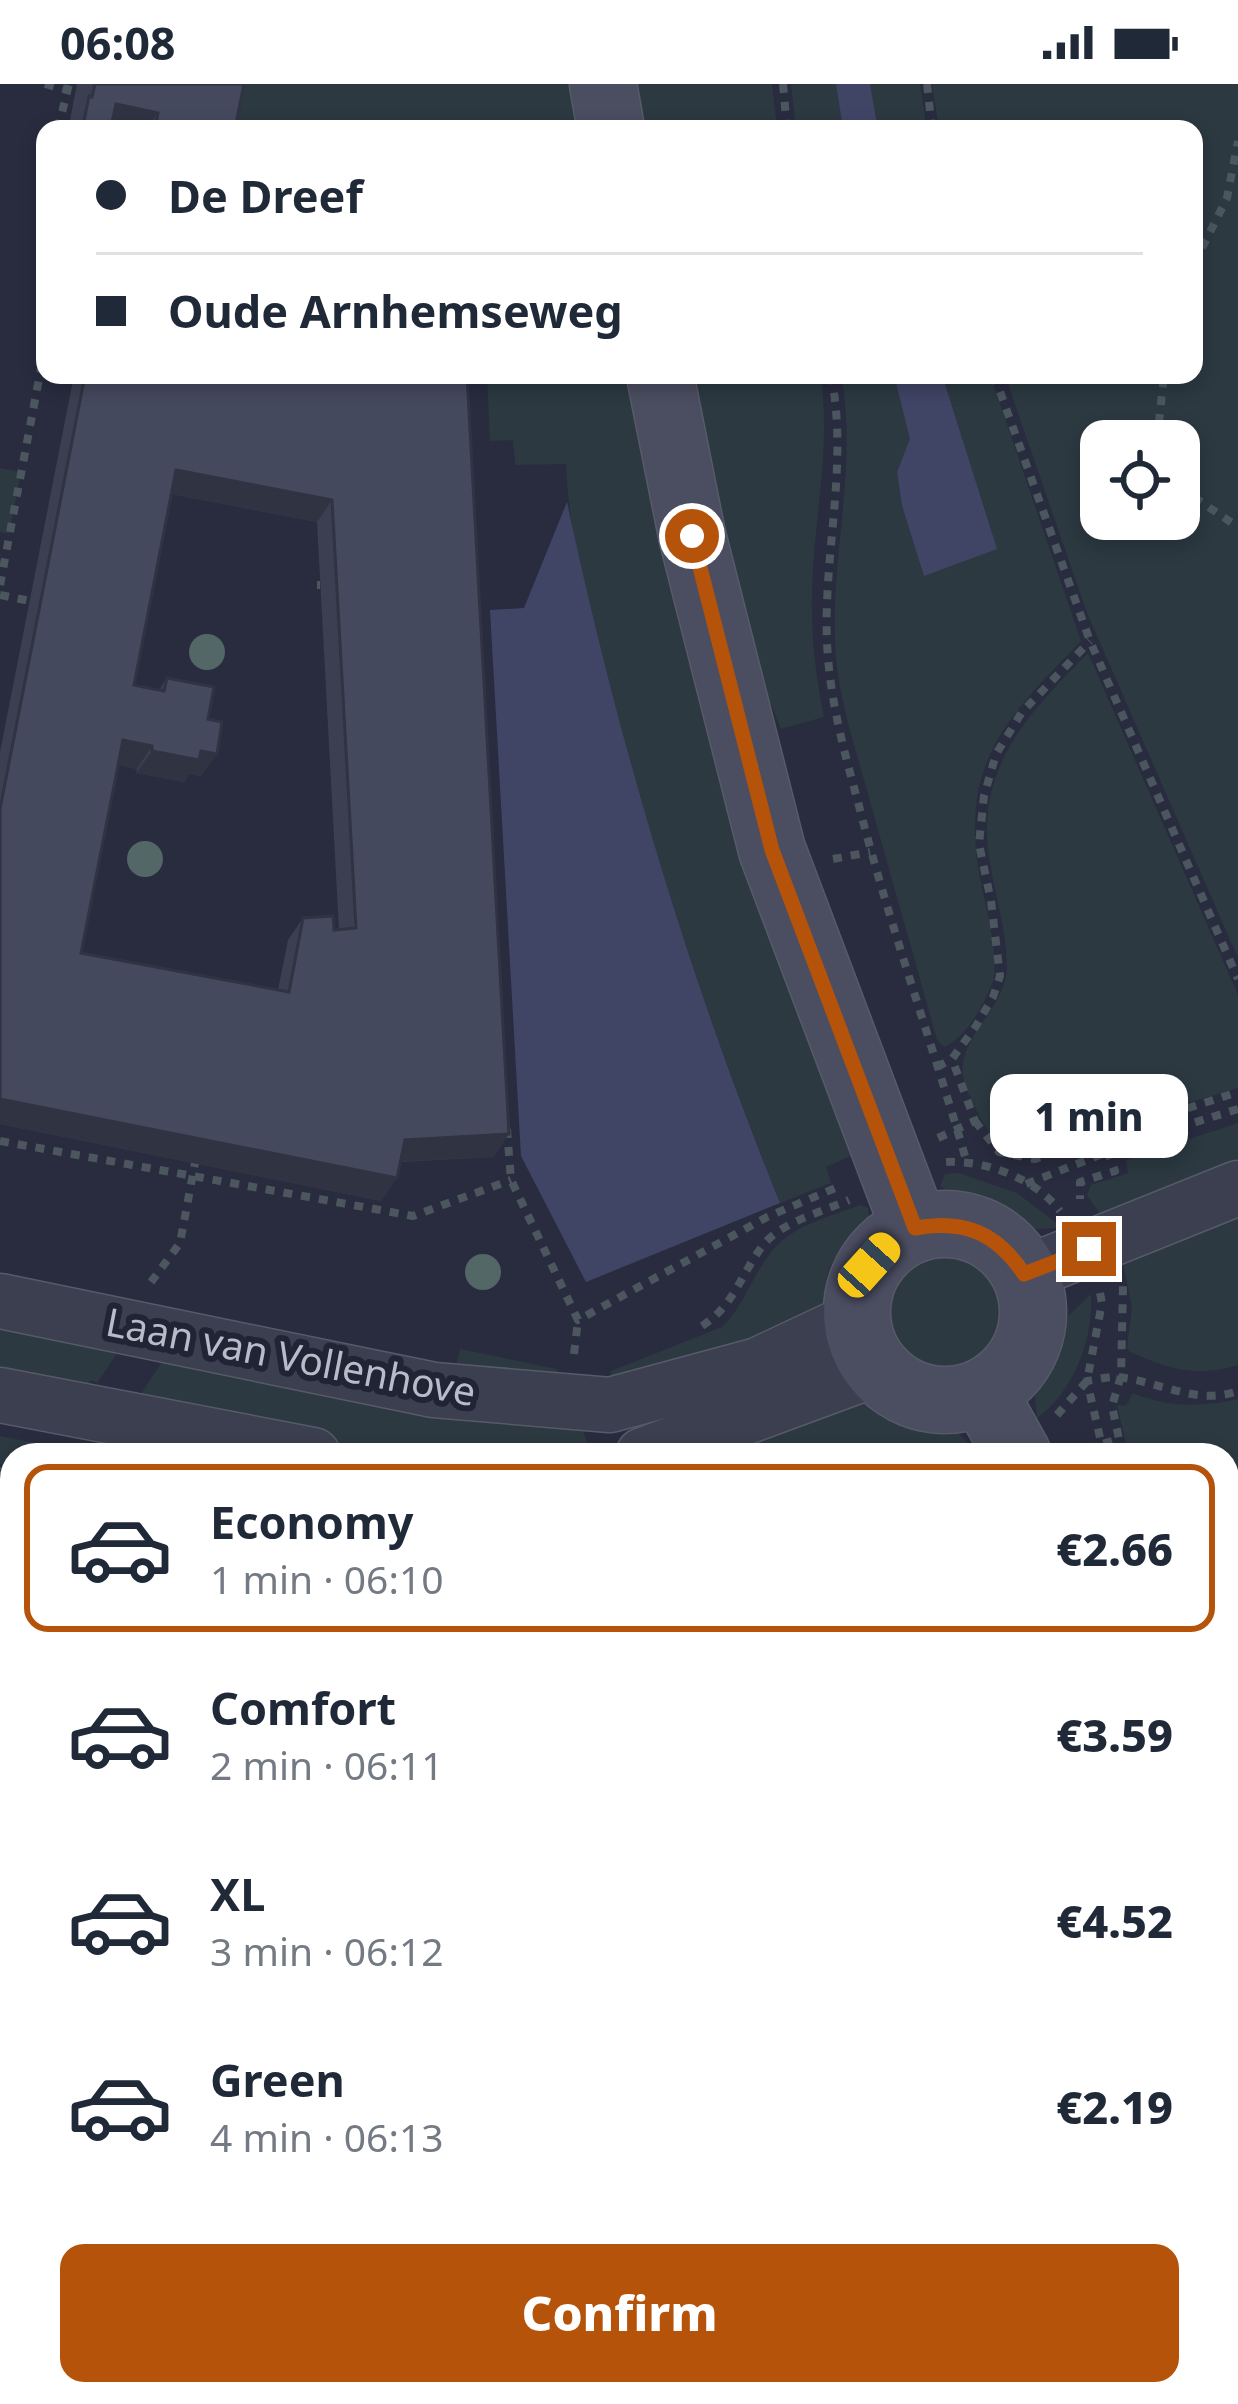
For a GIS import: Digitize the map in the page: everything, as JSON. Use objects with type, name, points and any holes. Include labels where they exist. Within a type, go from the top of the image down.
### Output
[{"type":"main road","points":[[603,84],[609,120]]},
{"type":"main road","points":[[662,384],[692,536],[772,850],[898,1181],[940,1223],[966,1226],[991,1237],[1010,1252],[1024,1274],[1034,1311],[1026,1347],[1009,1374],[983,1392],[955,1400],[926,1399],[899,1389],[866,1344],[858,1294],[869,1265],[889,1244],[898,1181]]},
{"type":"main road","points":[[983,1392],[1011,1443]]},
{"type":"street","points":[[1024,1274],[1238,1188]]},
{"type":"street","name":"Laan van Vollenhove","points":[[0,1300],[434,1390],[610,1405],[758,1365],[866,1344]]},
{"type":"street","points":[[667,1443],[866,1344]]},
{"type":"street","points":[[0,1395],[250,1443]]},
{"type":"path","points":[[45,84],[68,87],[60,120]]},
{"type":"path","points":[[783,84],[786,120]]},
{"type":"path","points":[[927,84],[931,120]]},
{"type":"path","points":[[1203,246],[1227,198],[1238,141]]},
{"type":"path","points":[[0,585],[38,384]]},
{"type":"path","points":[[832,384],[839,459],[825,583],[828,661],[840,734],[870,852],[967,1163]]},
{"type":"path","points":[[997,384],[1090,641],[1238,979]]},
{"type":"path","points":[[1159,420],[1163,384]]},
{"type":"path","points":[[1200,501],[1238,527]]},
{"type":"path","points":[[0,595],[30,601]]},
{"type":"path","points":[[937,1067],[952,1059],[993,997],[1000,976],[979,844],[984,796],[996,754],[1022,712],[1090,641]]},
{"type":"path","points":[[826,860],[870,852]]},
{"type":"path","points":[[697,1329],[730,1303],[766,1242],[898,1181],[957,1130],[975,1121],[952,1059]]},
{"type":"path","points":[[1102,1136],[1238,1092]]},
{"type":"path","points":[[1026,1184],[1138,1140],[1238,1108]]},
{"type":"path","points":[[506,1110],[511,1180],[578,1319],[767,1217],[838,1188],[898,1181]]},
{"type":"path","points":[[0,1141],[413,1216],[511,1180]]},
{"type":"path","points":[[180,1243],[195,1163]]},
{"type":"path","points":[[1101,1443],[1087,1381],[1121,1376],[1178,1393],[1223,1396],[1238,1391]]},
{"type":"shaded area","points":[[237,84],[581,84],[585,120],[230,120]]},
{"type":"shaded area","points":[[636,84],[772,84],[776,120],[640,120]]},
{"type":"shaded area","points":[[791,84],[836,84],[842,120],[795,120]]},
{"type":"shaded area","points":[[870,84],[920,84],[926,120],[876,120]]},
{"type":"shaded area","points":[[932,84],[1238,84],[1238,958],[1087,613],[1008,384],[1203,384],[1203,120],[938,120]]},
{"type":"shaded area","points":[[487,384],[630,384],[662,548],[705,720],[774,940],[853,1155],[826,1167],[831,1183],[780,1203],[733,1081],[631,770],[584,586],[566,464],[515,465],[513,440],[490,441]]},
{"type":"shaded area","points":[[682,384],[822,384],[823,460],[812,612],[824,717],[781,729],[728,598]]},
{"type":"shaded area","points":[[842,384],[896,384],[911,439],[897,471],[902,506],[924,576],[958,432],[945,384],[993,384],[1081,641],[1013,716],[985,766],[975,829],[994,978],[975,1018],[944,1047],[937,1040],[838,676],[836,587],[846,410]]},
{"type":"shaded area","points":[[0,468],[21,472],[9,534],[0,532]]},
{"type":"shaded area","points":[[1088,653],[1238,995],[1238,1088],[1027,1151],[993,1135],[964,1082],[966,1052],[999,996],[1007,966],[987,825],[999,768],[1012,743],[1046,697]]},
{"type":"shaded area","points":[[1238,1123],[1238,1171],[1110,1229],[1087,1195],[1091,1185],[1128,1173],[1126,1160]]},
{"type":"shaded area","points":[[959,1173],[1017,1193],[1063,1228],[1026,1229],[1018,1238],[940,1186],[945,1174]]},
{"type":"shaded area","points":[[860,1205],[868,1208],[862,1252],[824,1319],[611,1382],[611,1371],[722,1327],[777,1245],[810,1224]]},
{"type":"shaded area","points":[[1238,1207],[1238,1365],[1183,1370],[1130,1352],[1132,1307],[1122,1259]]},
{"type":"shaded area","points":[[943,1256],[965,1260],[984,1273],[997,1292],[1001,1314],[997,1336],[984,1355],[965,1368],[943,1372],[921,1368],[902,1355],[889,1336],[885,1314],[889,1292],[902,1273],[921,1260]]},
{"type":"shaded area","points":[[1091,1294],[1089,1328],[1079,1363],[1061,1394],[1037,1418],[1034,1389],[1053,1332],[1051,1321],[1064,1320]]},
{"type":"shaded area","points":[[0,1312],[128,1337],[97,1383],[91,1380],[78,1398],[0,1383]]},
{"type":"shaded area","points":[[460,1349],[557,1369],[564,1387],[454,1375]]},
{"type":"shaded area","points":[[169,1351],[579,1421],[588,1443],[308,1443],[137,1410],[134,1405]]},
{"type":"shaded area","points":[[1133,1393],[1185,1405],[1238,1399],[1238,1443],[1126,1443],[1117,1405],[1126,1406]]},
{"type":"shaded area","points":[[875,1397],[954,1429],[968,1443],[739,1443]]},
{"type":"shaded area","points":[[0,1436],[35,1443],[0,1443]]},
{"type":"water","points":[[836,84],[870,84],[876,120],[842,120]]},
{"type":"water","points":[[896,384],[945,384],[997,549],[924,576],[902,506],[897,472],[910,439]]},
{"type":"water","points":[[567,502],[609,681],[658,857],[715,1031],[780,1203],[586,1282],[521,1156],[490,610],[524,608]]},
{"type":"building","points":[[95,84],[244,84],[237,120],[157,120],[158,113],[116,104],[113,120],[84,120]]},
{"type":"building","points":[[83,384],[467,384],[509,1134],[405,1140],[397,1178],[0,1099],[0,809]],"holes":[[[176,470],[332,500],[356,928],[334,930],[333,916],[303,918],[289,992],[81,953],[123,740],[199,760],[201,751],[217,754],[222,722],[208,719],[214,687],[167,678],[164,691],[134,685]]]},
{"type":"route","points":[[692,536],[772,850],[915,1228],[940,1223],[966,1226],[1010,1252],[1024,1274],[1089,1249]]}]
